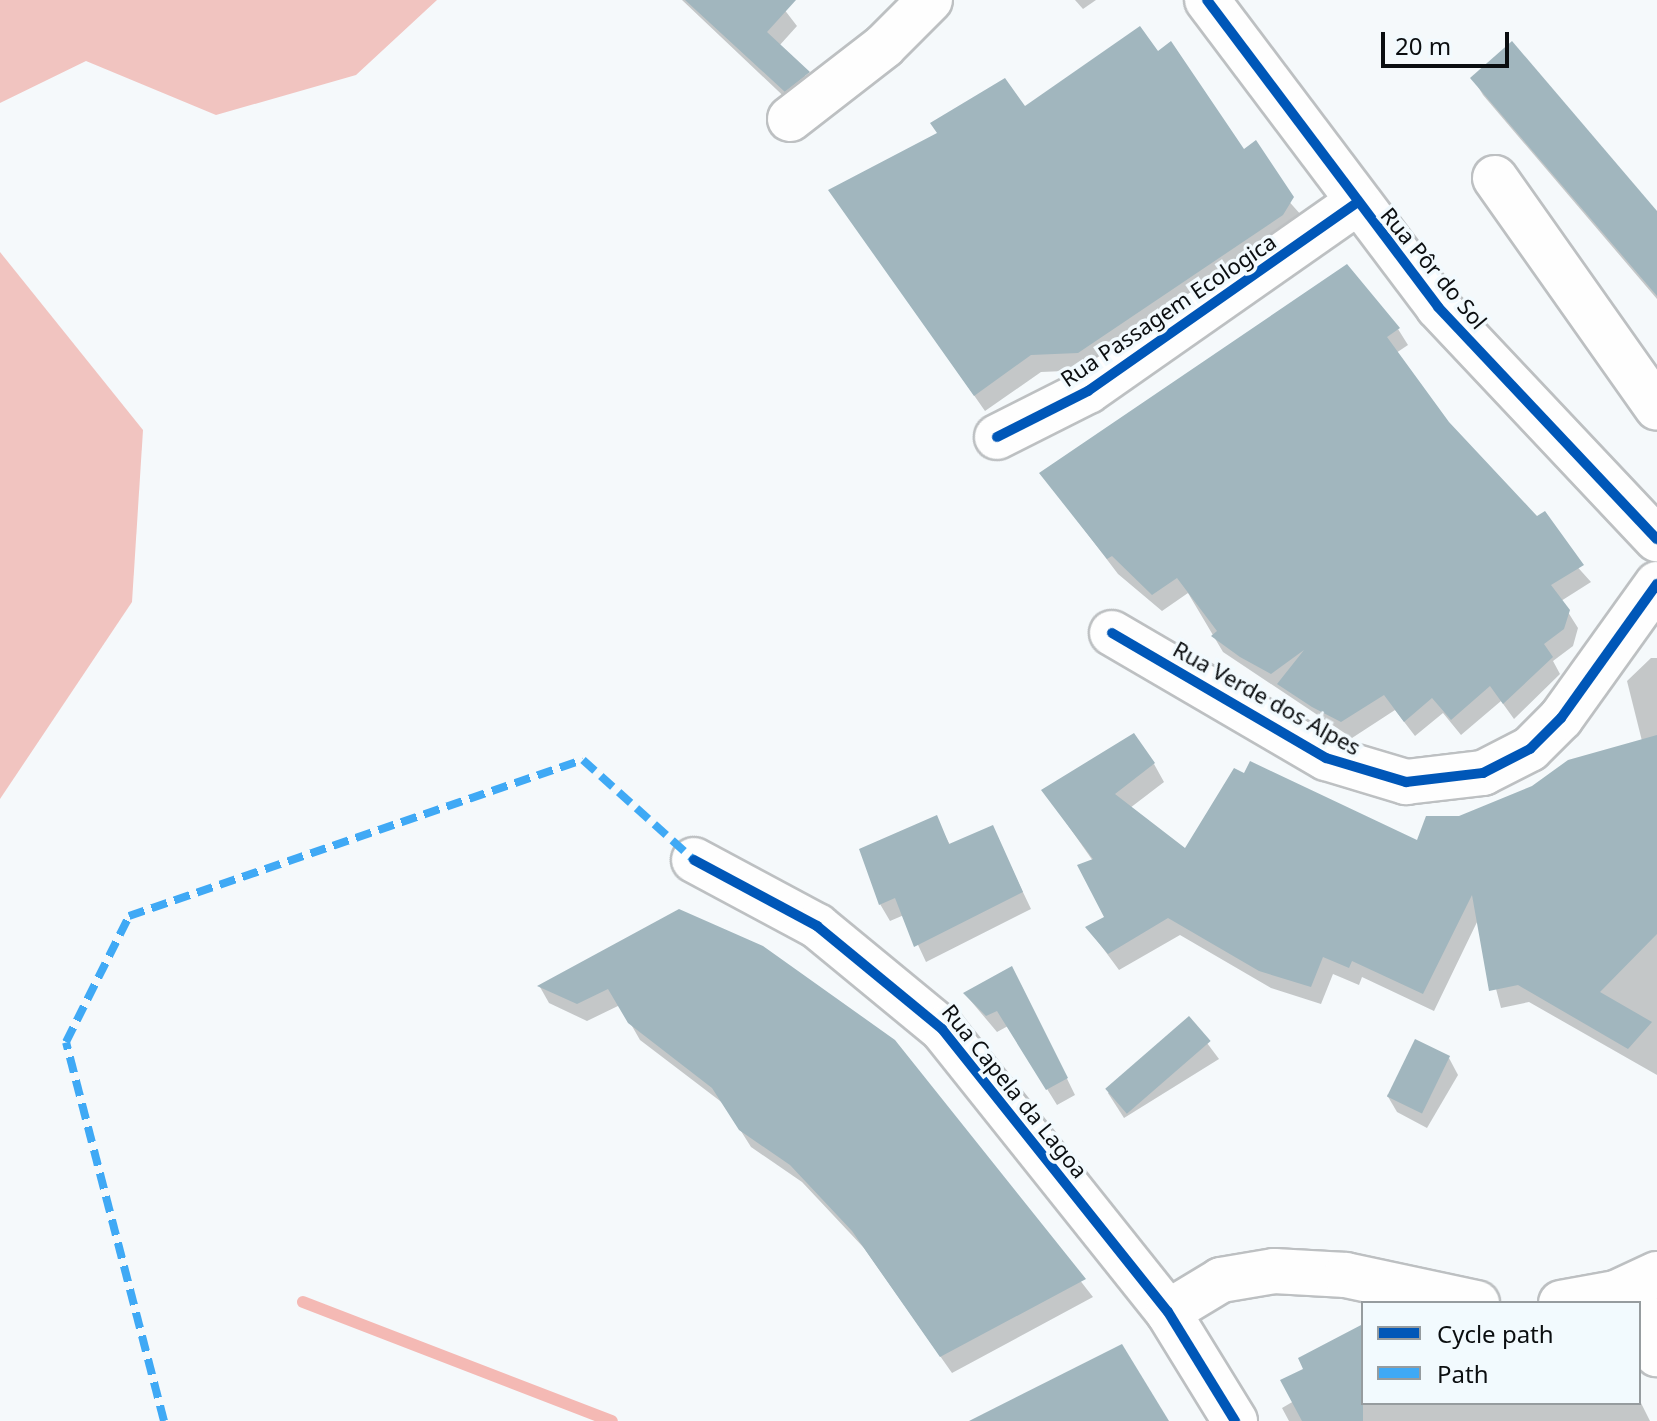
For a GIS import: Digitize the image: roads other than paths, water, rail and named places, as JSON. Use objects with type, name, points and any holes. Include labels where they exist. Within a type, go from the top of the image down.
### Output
[{"type":"street","points":[[790,119],[884,46],[930,0]]},
{"type":"street","name":"Rua Pôr do Sol","points":[[1207,0],[1355,204],[1438,307],[1657,539]]},
{"type":"street","points":[[1495,178],[1657,408]]},
{"type":"street","name":"Rua Passagem Ecologica","points":[[997,437],[1108,378],[1355,204]]},
{"type":"street","name":"Rua Verde dos Alpes","points":[[1112,633],[1326,758],[1406,782],[1483,773],[1530,749],[1561,718],[1657,584]]},
{"type":"street","name":"Rua Capela da Lagoa","points":[[694,860],[817,926],[907,995],[960,1050],[1168,1312],[1235,1421]]},
{"type":"street","points":[[1168,1312],[1221,1280],[1274,1271],[1346,1275],[1468,1301]]},
{"type":"street","points":[[1579,1301],[1641,1294],[1657,1354]]},
{"type":"waterway","points":[[303,1302],[612,1421]]}]
